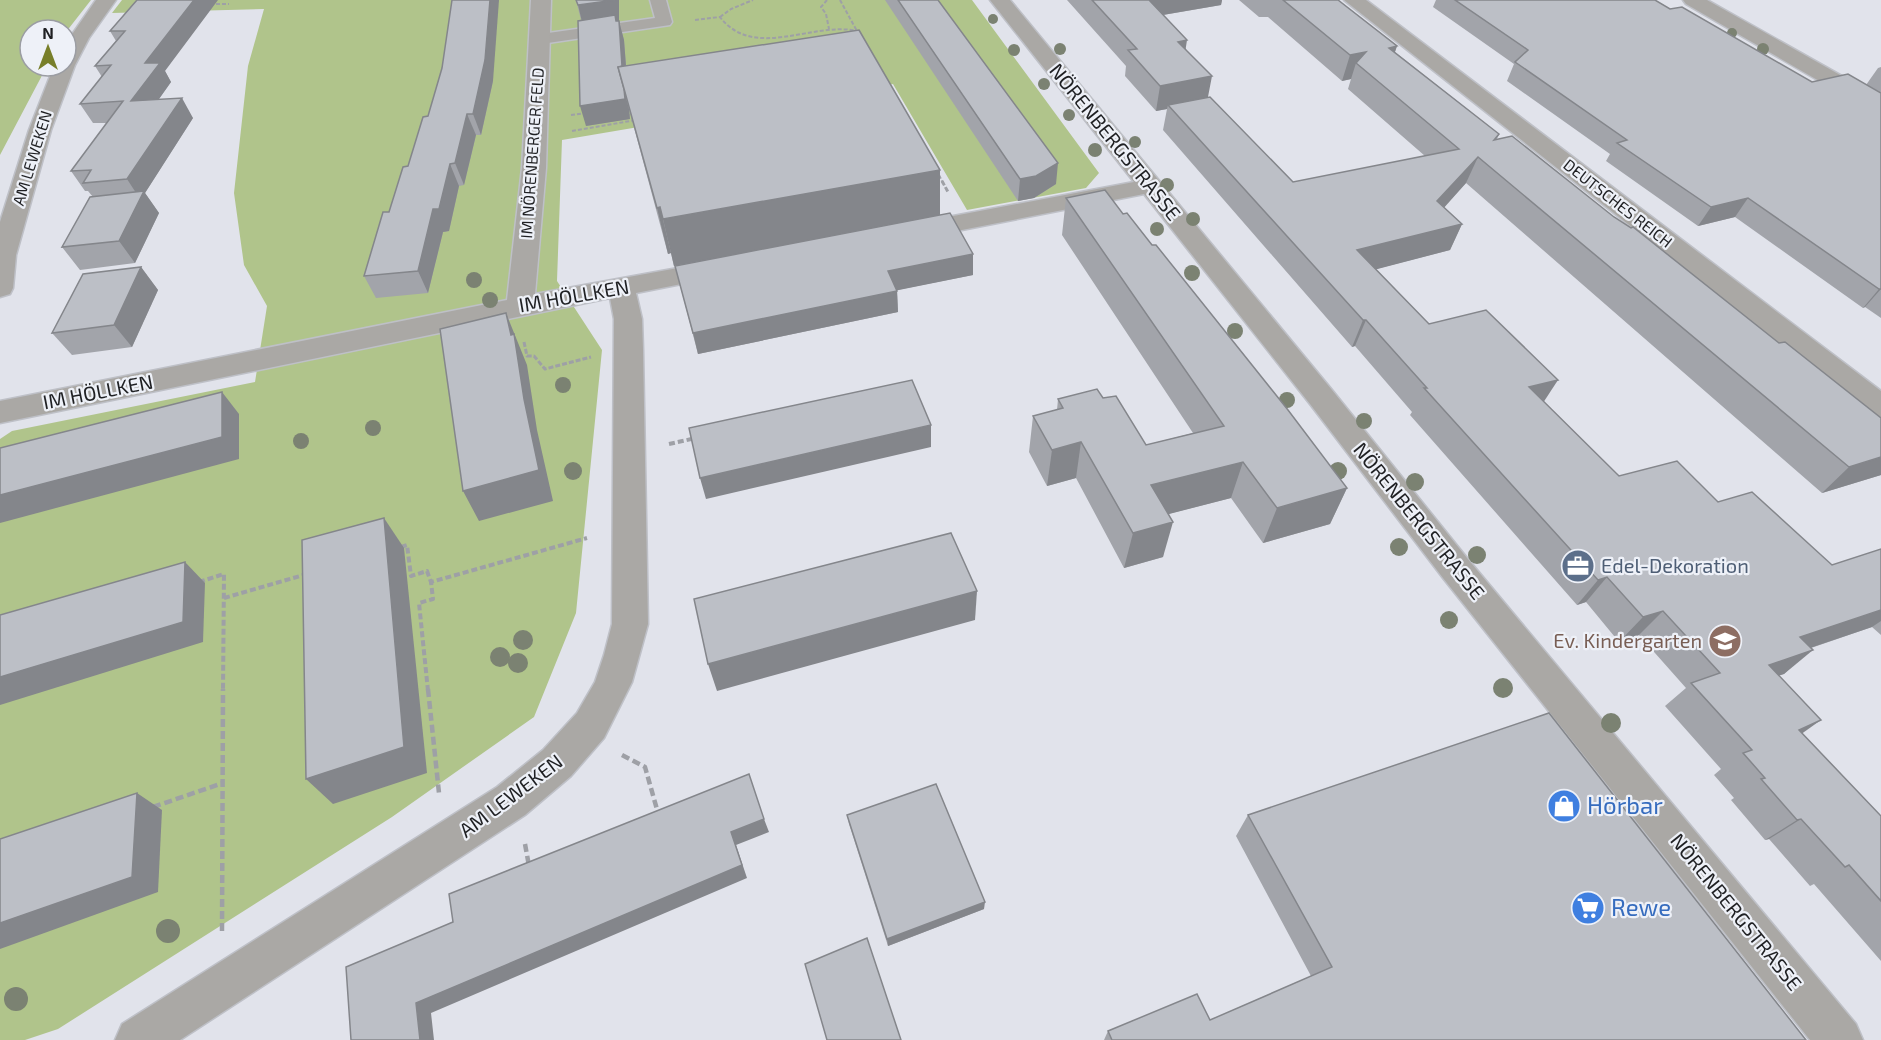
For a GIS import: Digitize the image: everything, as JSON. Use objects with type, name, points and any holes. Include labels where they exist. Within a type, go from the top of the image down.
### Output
[{"type":"street","name":"AM LEWEKEN","points":[[78,40],[106,0]]},
{"type":"street","name":"IM NÖRENBERGER FELD","points":[[520,306],[536,127],[541,0]]},
{"type":"street","name":"NÖRENBERGSTRASSE","points":[[1000,0],[1321,397],[1455,568],[1840,1040]]},
{"type":"street","name":"DEUTSCHES REICH","points":[[1354,0],[1881,406]]},
{"type":"street","points":[[1693,0],[1881,106]]},
{"type":"street","name":"AM LEWEKEN","points":[[0,288],[6,244],[40,130],[60,78]]},
{"type":"street","points":[[886,237],[1150,186]]},
{"type":"street","name":"IM HÖLLKEN","points":[[0,412],[520,306],[750,263]]},
{"type":"street","name":"AM LEWEKEN","points":[[138,1040],[222,989],[511,801],[551,770],[583,737],[609,697],[623,658],[630,624],[629,350],[628,319],[621,288]]},
{"type":"lane","points":[[541,39],[664,22],[658,0]]},
{"type":"path","points":[[688,21],[720,17],[731,9],[753,0]]},
{"type":"path","points":[[827,0],[820,7],[826,14],[829,29]]},
{"type":"path","points":[[840,0],[863,41]]},
{"type":"path","points":[[205,4],[228,4]]},
{"type":"path","points":[[720,17],[723,24],[734,33],[748,36],[796,36],[829,29],[857,31]]},
{"type":"path","points":[[536,127],[595,112]]},
{"type":"path","points":[[536,127],[644,119]]},
{"type":"path","points":[[936,171],[965,222]]},
{"type":"path","points":[[520,306],[520,324],[527,356],[534,356],[545,369],[596,355],[629,350]]},
{"type":"path","points":[[630,453],[700,437]]},
{"type":"path","points":[[430,582],[630,525]]},
{"type":"path","points":[[396,549],[407,545],[411,576],[427,571],[433,598],[419,603],[444,846]]},
{"type":"path","points":[[224,598],[316,572]]},
{"type":"path","points":[[190,584],[224,574],[222,989]]},
{"type":"path","points":[[583,737],[645,767],[661,825]]},
{"type":"path","points":[[145,809],[223,783]]},
{"type":"green space","points":[[0,0],[91,0],[77,18],[18,18],[18,78],[41,78],[0,155]]},
{"type":"green space","points":[[122,0],[972,0],[1099,173],[1086,188],[967,210],[893,84],[562,140],[557,281],[602,350],[576,613],[534,717],[392,817],[58,1029],[25,1040],[0,1040],[0,439],[12,431],[255,382],[267,306],[244,265],[234,193],[248,66],[264,9],[112,13]]},
{"type":"building","points":[[137,0],[194,0],[145,63],[160,63],[131,101],[182,98],[127,179],[83,183],[91,170],[71,171],[123,101],[80,104],[111,65],[95,66],[125,31],[110,31]]},
{"type":"building","points":[[452,0],[490,0],[485,60],[473,114],[467,114],[455,163],[450,164],[439,209],[433,209],[418,271],[364,276],[383,212],[389,212],[403,167],[408,166],[423,117],[428,116],[442,68]]},
{"type":"building","points":[[576,0],[615,0],[578,5]]},
{"type":"building","points":[[898,0],[938,0],[1058,163],[1036,176],[1020,179]]},
{"type":"building","points":[[1092,0],[1149,0],[1187,40],[1178,42],[1212,76],[1160,86],[1128,50],[1137,49]]},
{"type":"building","points":[[1283,0],[1338,0],[1397,46],[1389,48],[1499,134],[1494,140],[1512,136],[1614,217],[1631,228],[1633,227],[1779,343],[1785,342],[1881,418],[1881,457],[1849,467],[1478,157],[1437,201],[1462,224],[1357,250],[1429,324],[1486,310],[1558,380],[1529,387],[1619,476],[1677,461],[1718,502],[1752,492],[1832,565],[1881,549],[1881,610],[1800,637],[1813,650],[1769,665],[1821,720],[1799,730],[1881,816],[1881,901],[1849,865],[1845,867],[1801,819],[1797,820],[1761,779],[1765,778],[1743,753],[1752,750],[1691,683],[1720,673],[1663,611],[1643,617],[1607,577],[1598,580],[1424,388],[1427,388],[1366,320],[1363,320],[1168,105],[1210,97],[1293,182],[1459,149],[1356,63],[1366,52],[1350,55]]},
{"type":"building","points":[[1455,0],[1655,0],[1670,9],[1682,7],[1812,82],[1848,74],[1881,93],[1881,289],[1748,198],[1711,207],[1617,143],[1627,140],[1515,62],[1528,50]]},
{"type":"building","points":[[615,15],[616,21],[619,21],[622,66],[618,67],[625,99],[580,106],[578,21]]},
{"type":"building","points":[[859,30],[940,170],[663,219],[660,207],[657,208],[618,67]]},
{"type":"building","points":[[1105,190],[1123,214],[1127,213],[1152,245],[1156,245],[1288,410],[1347,488],[1277,508],[1243,462],[1151,485],[1173,522],[1133,533],[1081,442],[1052,450],[1033,416],[1063,408],[1058,399],[1097,389],[1103,398],[1116,396],[1146,445],[1224,426],[1066,198]]},
{"type":"building","points":[[144,191],[119,241],[62,247],[90,197]]},
{"type":"building","points":[[950,213],[973,254],[888,271],[897,291],[693,333],[675,266]]},
{"type":"building","points":[[141,267],[114,325],[52,333],[83,274]]},
{"type":"building","points":[[506,313],[511,335],[514,334],[524,399],[539,470],[463,491],[440,329]]},
{"type":"building","points":[[912,380],[931,425],[700,478],[689,428]]},
{"type":"building","points":[[222,392],[222,437],[0,495],[0,448]]},
{"type":"building","points":[[384,518],[404,747],[306,779],[302,540]]},
{"type":"building","points":[[951,533],[977,591],[708,664],[694,599]]},
{"type":"building","points":[[185,562],[183,622],[0,677],[0,615]]},
{"type":"building","points":[[1549,713],[1806,1040],[1112,1040],[1108,1031],[1197,994],[1210,1020],[1332,967],[1248,815]]},
{"type":"building","points":[[749,774],[764,819],[731,832],[742,865],[416,1003],[420,1040],[351,1040],[346,967],[453,922],[449,894]]},
{"type":"building","points":[[936,784],[985,902],[887,939],[847,815]]},
{"type":"building","points":[[137,793],[132,877],[0,923],[0,839]]},
{"type":"building","points":[[867,938],[901,1040],[827,1040],[805,964]]},
{"type":"place","name":"Edel-Dekoration","points":[[1578,566]]},
{"type":"place","name":"Ev. Kindergarten","points":[[1725,641]]},
{"type":"place","name":"Hörbar","points":[[1564,806]]},
{"type":"place","name":"Rewe","points":[[1588,908]]}]
